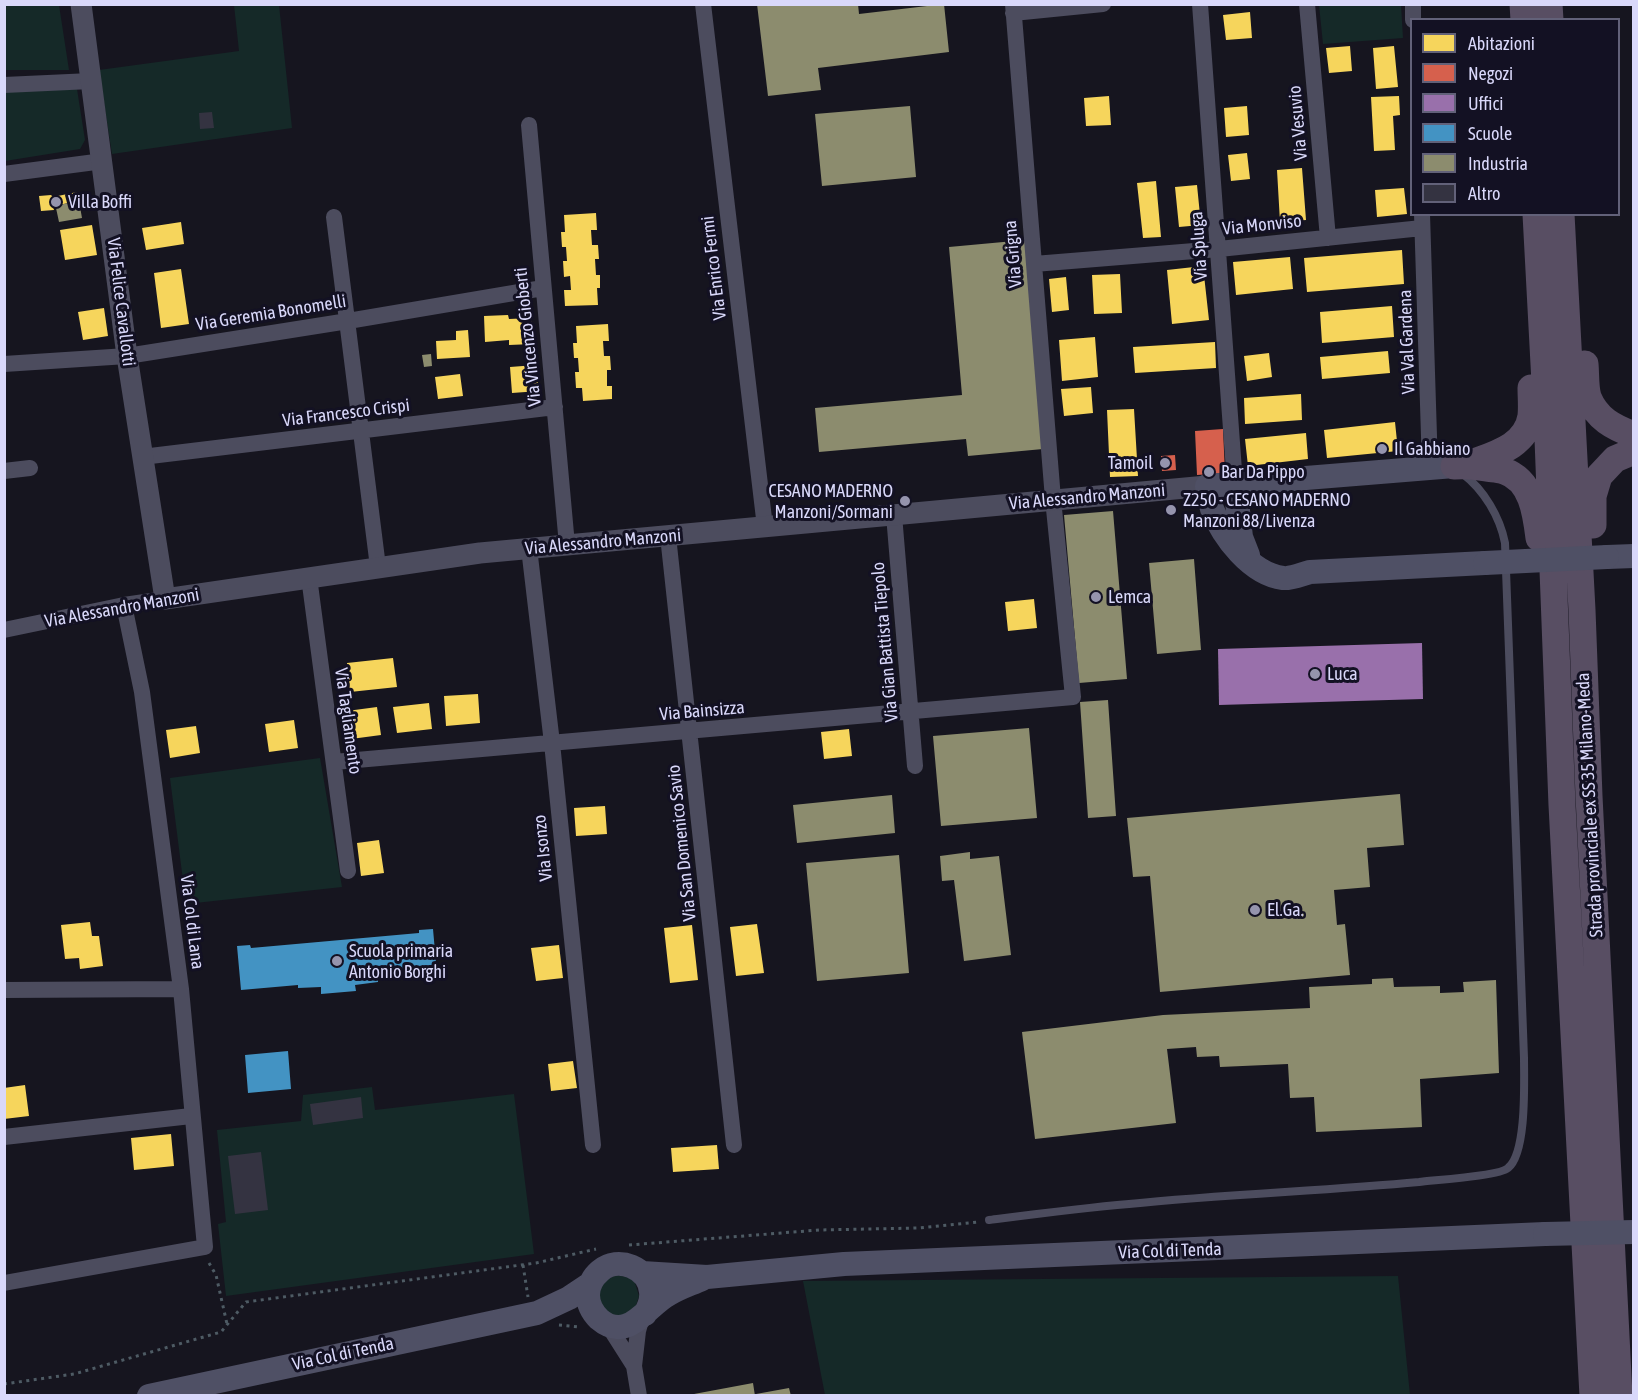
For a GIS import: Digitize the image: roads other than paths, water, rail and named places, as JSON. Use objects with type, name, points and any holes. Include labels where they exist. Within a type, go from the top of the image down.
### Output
[{"type":"highway","name":"Strada provinciale ex SS 35 Milano-Meda","points":[[1536,216],[1543,320],[1562,805],[1593,1395]]},
{"type":"highway","name":"Strada provinciale ex SS 35 Milano-Meda","points":[[1561,216],[1619,1395]]},
{"type":"highway","points":[[1564,274],[1578,297],[1588,396],[1598,413],[1610,425],[1634,435]]},
{"type":"highway","points":[[1450,466],[1507,448],[1519,440],[1524,433],[1528,426],[1531,409],[1531,350],[1543,320]]},
{"type":"highway","points":[[1582,610],[1593,589],[1593,496],[1599,476],[1615,459],[1634,451]]},
{"type":"highway","points":[[1450,466],[1506,471],[1522,482],[1535,510],[1539,536],[1541,604],[1556,638]]},
{"type":"main road","name":"Via Alessandro Manzoni","points":[[1207,486],[1450,466]]},
{"type":"main road","points":[[1235,484],[1241,537],[1251,563]]},
{"type":"main road","points":[[1207,486],[1212,508],[1237,551],[1263,571],[1284,578],[1310,572],[1634,556]]},
{"type":"main road","name":"Via Col di Tenda","points":[[544,1319],[590,1284],[603,1268],[613,1264],[623,1264],[642,1272],[707,1277],[844,1264],[1634,1232]]},
{"type":"main road","points":[[642,1272],[651,1293],[650,1304],[644,1316]]},
{"type":"main road","name":"Via Col di Tenda","points":[[148,1395],[204,1389],[544,1319],[613,1326],[634,1324],[667,1295],[707,1277]]},
{"type":"main road","points":[[590,1284],[588,1296],[596,1324]]},
{"type":"street","name":"Via Felice Cavallotti","points":[[81,4],[127,356],[165,599]]},
{"type":"street","name":"Via Enrico Fermi","points":[[703,4],[765,527]]},
{"type":"street","points":[[1013,9],[1103,4]]},
{"type":"street","name":"Via Spluga","points":[[1200,4],[1235,484]]},
{"type":"street","name":"Via Vesuvio","points":[[1307,4],[1328,238]]},
{"type":"street","name":"Via Grigna","points":[[1013,9],[1053,500],[1073,696]]},
{"type":"street","points":[[4,85],[91,81]]},
{"type":"street","name":"Via Vincenzo Gioberti","points":[[529,125],[567,545]]},
{"type":"street","points":[[4,174],[103,161]]},
{"type":"street","points":[[334,217],[378,567]]},
{"type":"street","name":"Via Monviso","points":[[1034,264],[1328,238],[1422,221]]},
{"type":"street","name":"Via Val Gardena","points":[[1422,221],[1450,466]]},
{"type":"street","name":"Via Geremia Bonomelli","points":[[4,364],[127,356],[543,288]]},
{"type":"street","name":"Via Francesco Crispi","points":[[142,457],[555,407]]},
{"type":"street","points":[[4,471],[30,468]]},
{"type":"street","name":"Via Alessandro Manzoni","points":[[4,630],[124,605],[480,553],[1207,486]]},
{"type":"street","name":"Via Gian Battista Tiepolo","points":[[894,515],[915,766]]},
{"type":"street","name":"Via San Domenico Savio","points":[[668,536],[734,1145]]},
{"type":"street","name":"Via Isonzo","points":[[529,548],[552,743],[593,1145]]},
{"type":"street","name":"Via Tagliamento","points":[[309,577],[348,871]]},
{"type":"street","name":"Via Col di Lana","points":[[4,1283],[205,1247],[191,1116],[181,989],[142,692],[124,605]]},
{"type":"street","name":"Via Bainsizza","points":[[334,762],[1073,696]]},
{"type":"street","points":[[4,990],[181,989]]},
{"type":"street","points":[[4,1137],[191,1116]]},
{"type":"street","points":[[633,1366],[638,1330],[644,1316]]},
{"type":"street","points":[[596,1324],[613,1333],[633,1366],[639,1395]]},
{"type":"lane","points":[[989,1220],[1130,1204],[1474,1176],[1507,1170],[1514,1162],[1520,1142],[1523,1115],[1524,1058],[1505,543],[1500,524],[1487,501],[1470,479],[1450,466]]},
{"type":"place","name":"Villa Boffi","points":[[56,202]]},
{"type":"place","name":"Il Gabbiano","points":[[1382,449]]},
{"type":"place","name":"Tamoil","points":[[1165,463]]},
{"type":"place","name":"Bar Da Pippo","points":[[1209,472]]},
{"type":"place","name":"CESANO MADERNO Manzoni/Sormani","points":[[905,501]]},
{"type":"place","name":"Z250 - CESANO MADERNO Manzoni 88/Livenza","points":[[1171,510]]},
{"type":"place","name":"Lemca","points":[[1096,597]]},
{"type":"place","name":"Luca","points":[[1315,674]]},
{"type":"place","name":"El.Ga.","points":[[1255,910]]},
{"type":"place","name":"Scuola primaria Antonio Borghi","points":[[337,961]]}]
